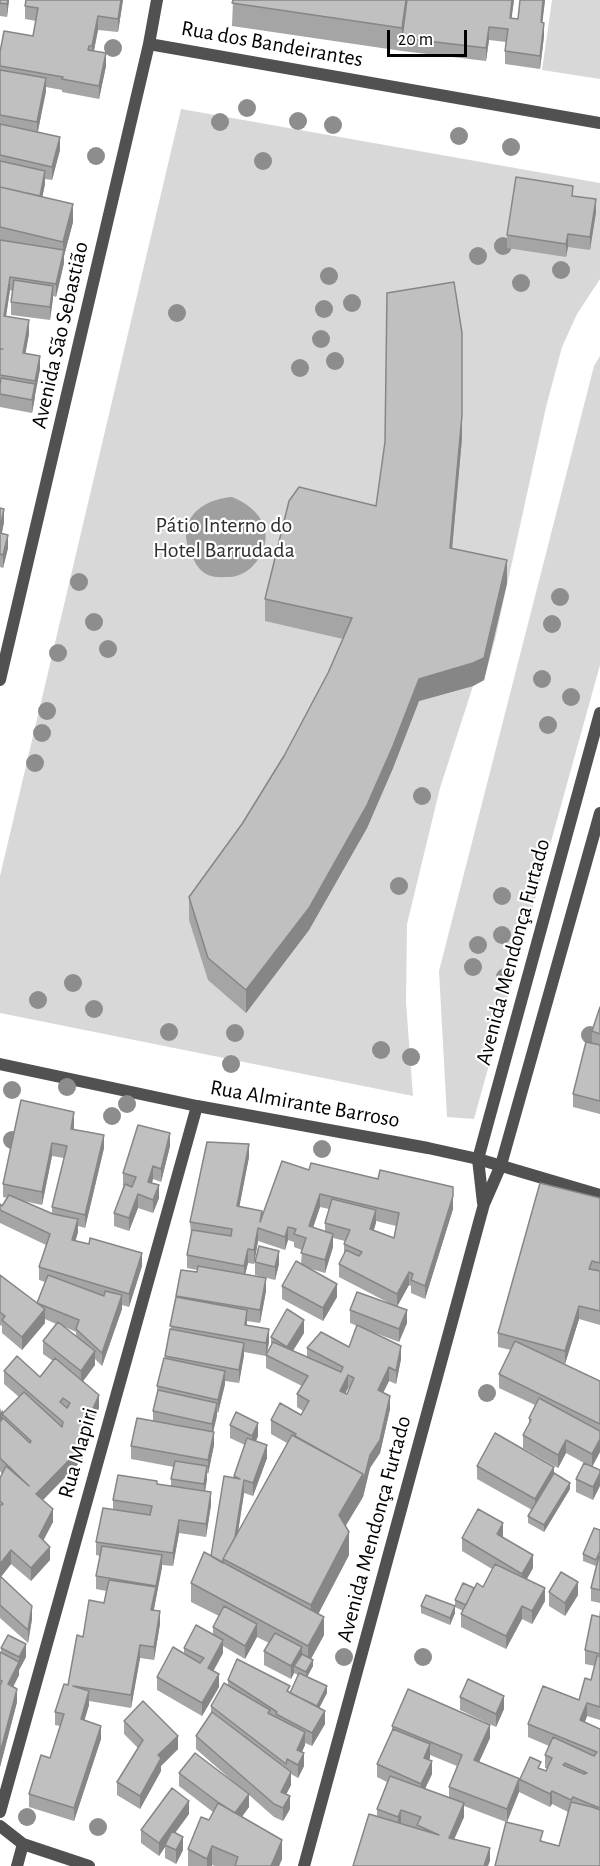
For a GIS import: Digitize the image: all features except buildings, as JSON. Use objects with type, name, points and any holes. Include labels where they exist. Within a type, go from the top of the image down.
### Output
[{"type":"street","name":"Avenida São Sebastião","points":[[0,680],[149,44],[157,0]]},
{"type":"street","name":"Rua dos Bandeirantes","points":[[149,44],[600,123]]},
{"type":"street","name":"Avenida Mendonça Furtado","points":[[484,1204],[478,1159],[600,713]]},
{"type":"street","name":"Avenida Mendonça Furtado","points":[[304,1866],[484,1204],[501,1165],[600,813]]},
{"type":"street","name":"Rua Almirante Barroso","points":[[0,1064],[197,1106],[428,1148],[501,1165],[600,1195]]},
{"type":"street","name":"Rua Mapiri","points":[[0,1812],[197,1106]]},
{"type":"street","points":[[0,1826],[23,1844],[89,1866]]},
{"type":"street","points":[[17,1866],[23,1844]]},
{"type":"green space","points":[[552,0],[600,0],[600,79],[542,70]]},
{"type":"green space","name":"Pátio Interno do Hotel Barrudada","points":[[181,109],[600,183],[600,279],[577,314],[562,347],[546,407],[495,640],[484,680],[473,686],[440,788],[407,924],[406,1002],[413,1096],[0,1013],[0,876]]},
{"type":"green space","points":[[600,356],[600,665],[474,1119],[447,1117],[439,971],[594,366]]},
{"type":"shaded area","points":[[232,497],[251,508],[262,523],[265,531],[263,551],[249,570],[242,574],[230,577],[211,576],[205,574],[197,566],[193,558],[186,535],[188,525],[192,516],[208,503]]}]
